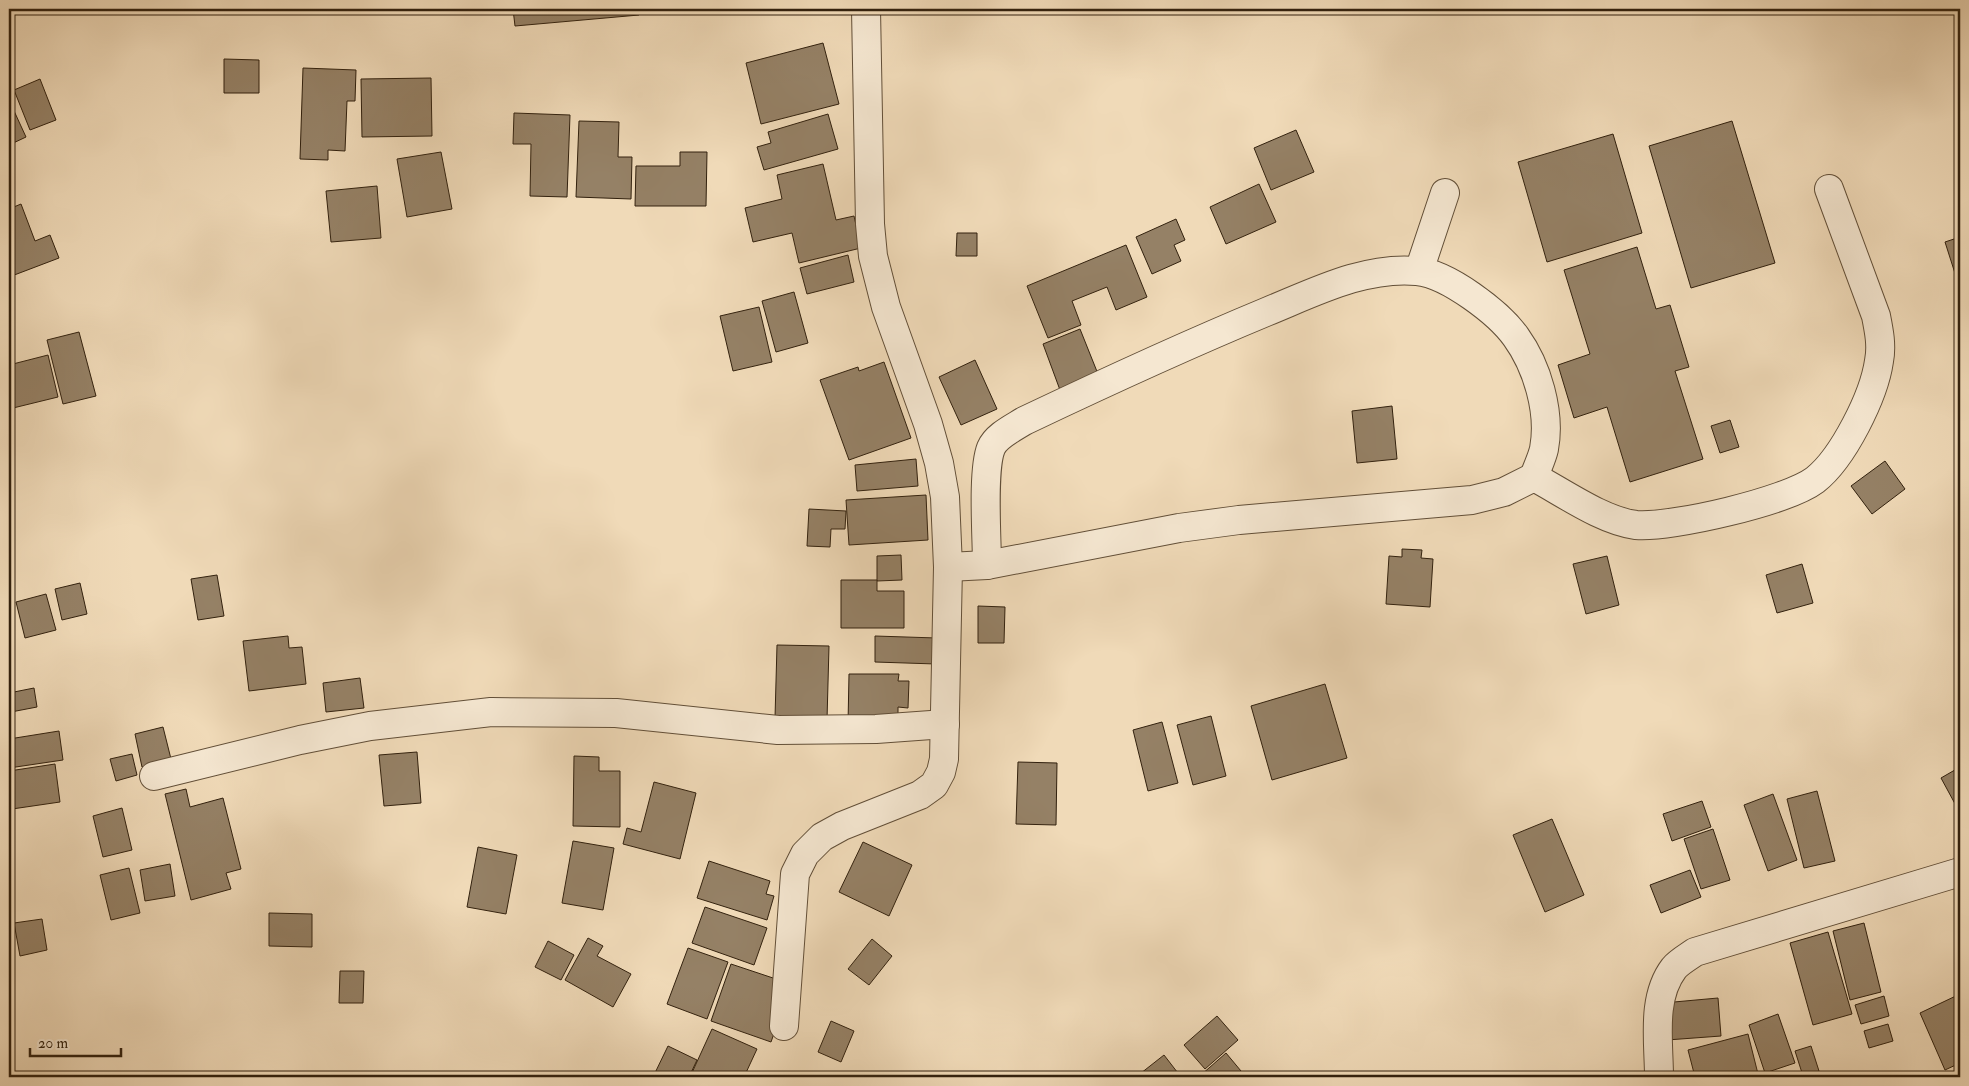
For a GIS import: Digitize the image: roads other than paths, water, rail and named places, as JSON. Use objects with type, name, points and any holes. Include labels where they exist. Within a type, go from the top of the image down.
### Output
[{"type":"street","points":[[784,1026],[795,874],[805,854],[822,838],[842,826],[920,794],[934,785],[942,772],[944,759],[948,567],[945,497],[939,463],[886,307],[874,256],[870,224],[866,9]]},
{"type":"street","points":[[1534,477],[1616,521],[1637,525],[1657,525],[1705,516],[1796,492],[1815,480],[1829,467],[1853,431],[1873,384],[1880,349],[1876,316],[1829,189]]},
{"type":"street","points":[[1419,271],[1445,193]]},
{"type":"street","points":[[948,567],[987,565],[1205,525],[1472,500],[1504,492],[1534,477],[1544,448],[1544,418],[1539,388],[1527,353],[1508,326],[1484,304],[1454,285],[1419,271],[1385,272],[1346,279],[1189,344],[1024,421],[1002,435],[992,447],[988,465],[987,565]]},
{"type":"street","points":[[154,776],[300,740],[370,726],[491,712],[616,713],[786,730],[876,729],[945,724]]},
{"type":"street","points":[[1659,1077],[1659,1001],[1675,966],[1695,952],[1960,872]]}]
